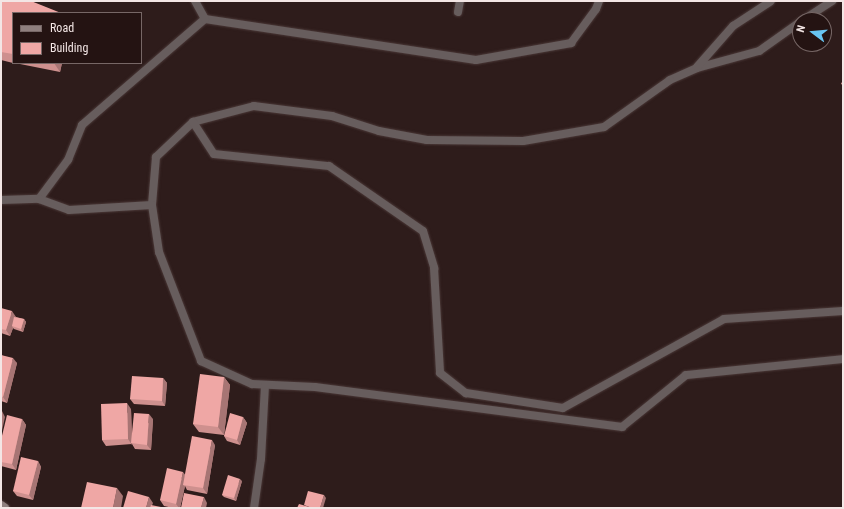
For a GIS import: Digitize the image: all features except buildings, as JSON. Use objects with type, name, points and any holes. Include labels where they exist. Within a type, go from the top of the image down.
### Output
[{"type":"lane","points":[[195,1],[205,19]]},
{"type":"lane","points":[[458,12],[460,1]]},
{"type":"lane","points":[[39,199],[68,160],[82,125],[205,19],[476,60],[571,43],[596,9],[598,1]]},
{"type":"lane","points":[[697,68],[733,26],[771,1]]},
{"type":"lane","points":[[814,12],[828,2]]},
{"type":"lane","points":[[792,28],[759,51],[697,68],[670,80],[604,127],[523,141],[428,140],[379,131],[332,116],[254,106],[193,122],[156,157],[152,205],[159,252],[201,361],[252,384],[315,387],[622,428],[686,375],[843,359]]},
{"type":"lane","points":[[193,122],[214,154],[329,166],[423,231],[434,268],[440,373],[466,393],[563,408],[724,319],[843,311]]},
{"type":"lane","points":[[1,200],[39,199],[69,210],[152,205]]},
{"type":"lane","points":[[254,508],[261,459],[265,385]]}]
